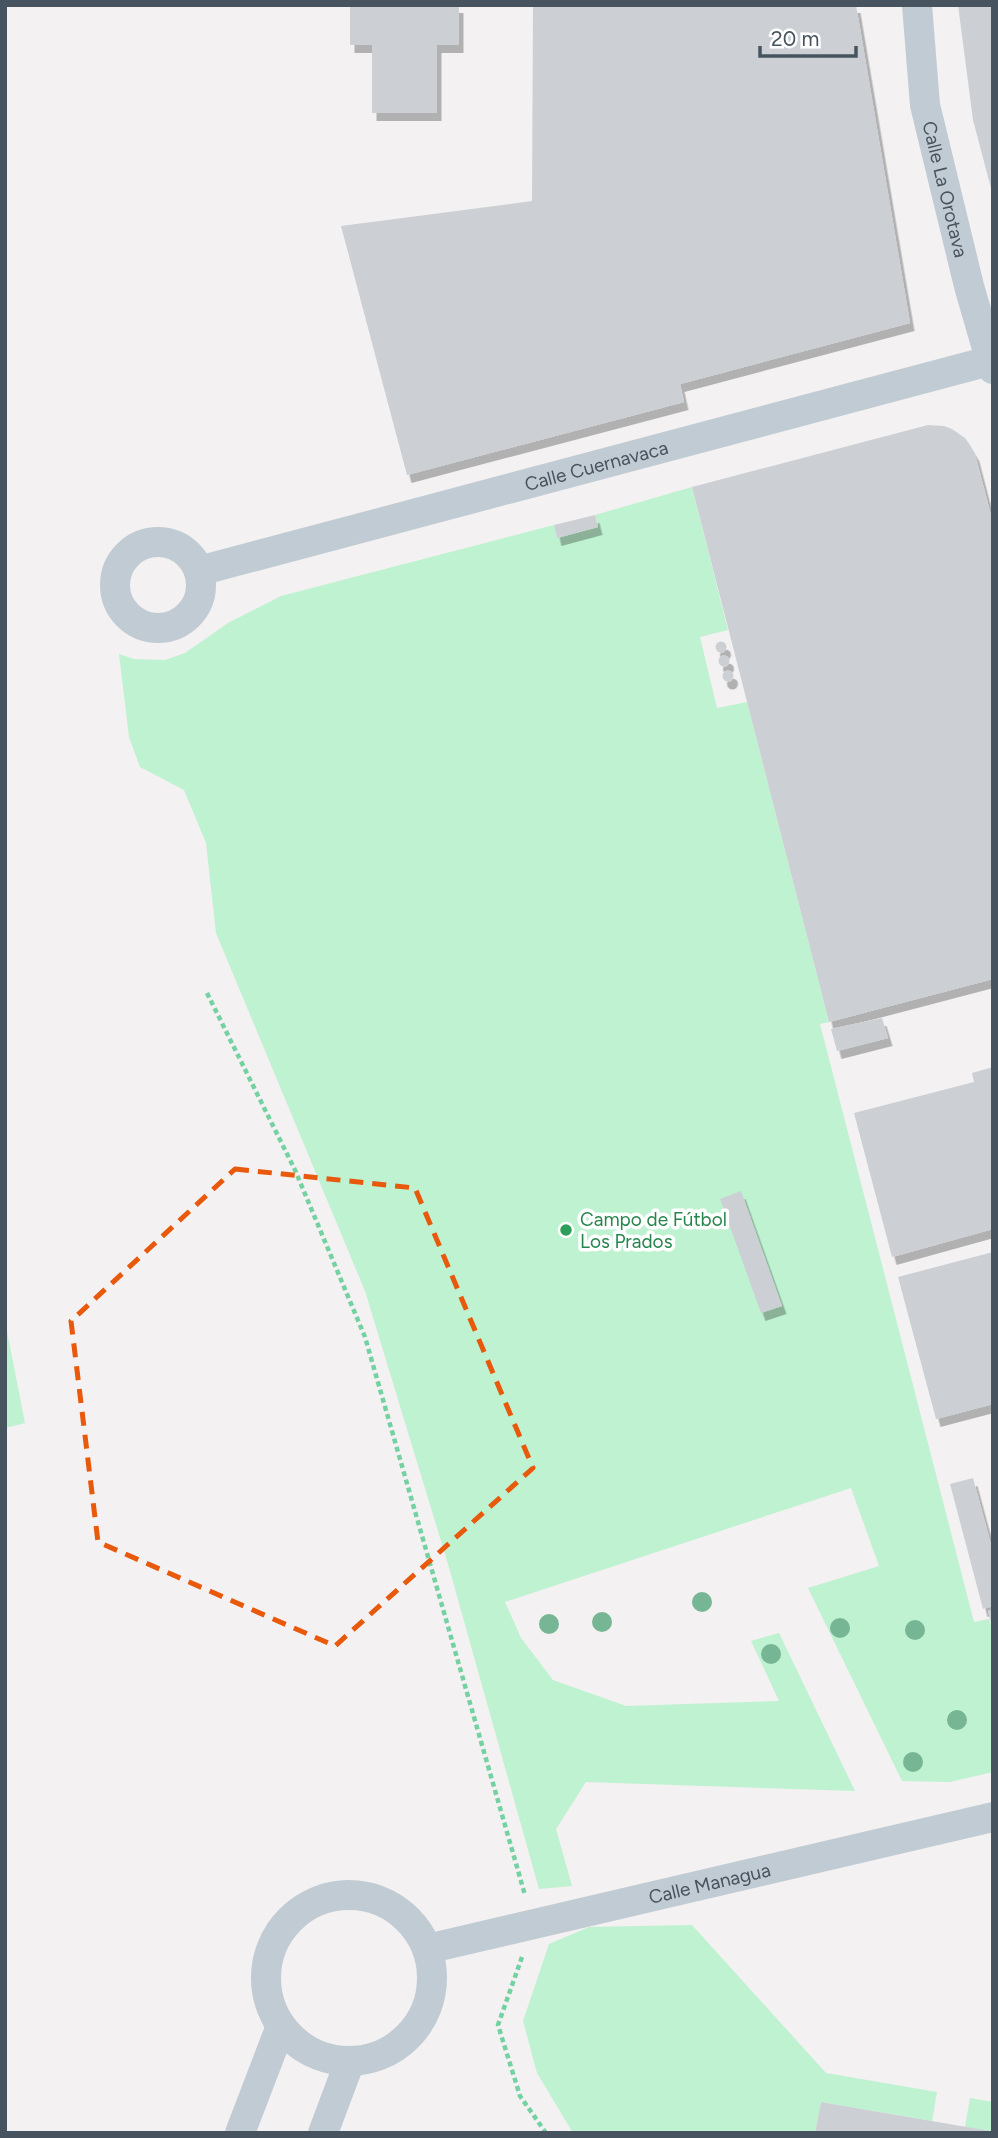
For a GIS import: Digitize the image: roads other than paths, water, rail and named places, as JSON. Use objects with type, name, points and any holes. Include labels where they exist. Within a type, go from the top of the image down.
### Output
[{"type":"street","name":"Calle La Orotava","points":[[917,5],[925,105],[969,286],[992,363]]},
{"type":"street","name":"Calle Cuernavaca","points":[[199,571],[992,363]]},
{"type":"street","name":"Calle Managua","points":[[427,1949],[993,1817]]},
{"type":"street","points":[[332,1896],[373,1898],[391,1906],[407,1918],[427,1949],[432,1971],[426,2009],[417,2026],[404,2040],[387,2052],[369,2059],[331,2059],[312,2053],[295,2042],[281,2026],[271,2008],[266,1988],[266,1967],[271,1946],[281,1928],[296,1913],[313,1903],[332,1896]]},
{"type":"street","points":[[240,2133],[281,2026]]},
{"type":"street","points":[[323,2133],[350,2061]]},
{"type":"place","name":"Campo de Fútbol Los Prados","points":[[566,1230]]}]
